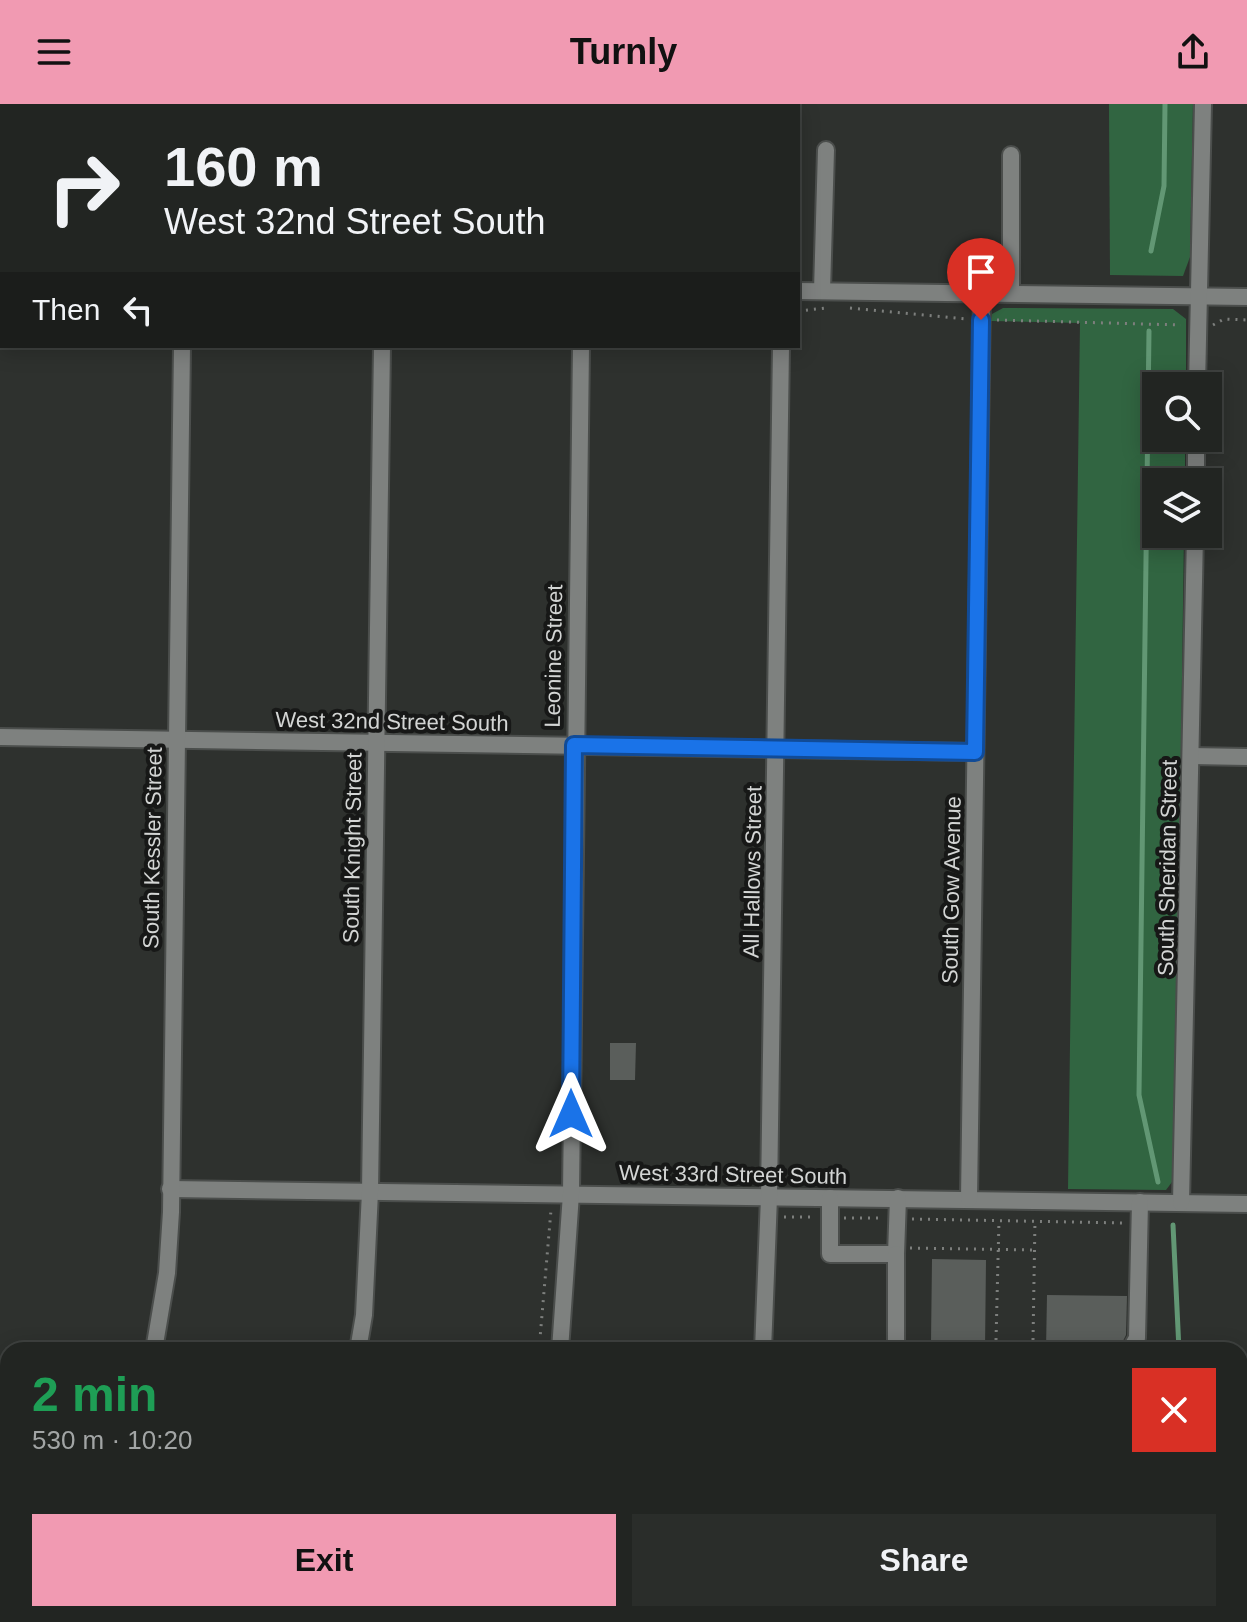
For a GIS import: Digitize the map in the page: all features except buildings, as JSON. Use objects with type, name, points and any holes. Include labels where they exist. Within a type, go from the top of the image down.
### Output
[{"type":"street","points":[[1197,372],[1203,104]]},
{"type":"street","points":[[822,291],[826,150]]},
{"type":"street","points":[[1011,155],[1011,293]]},
{"type":"street","points":[[800,291],[1247,297]]},
{"type":"street","name":"South Gow Avenue","points":[[969,1199],[982,293]]},
{"type":"street","name":"South Kessler Street","points":[[155,1342],[167,1273],[170,1189],[182,348]]},
{"type":"street","name":"South Knight Street","points":[[359,1342],[364,1315],[370,1192],[382,348]]},
{"type":"street","name":"Leonine Street","points":[[561,1342],[571,1194],[581,348]]},
{"type":"street","name":"All Hallows Street","points":[[763,1342],[777,749],[781,348]]},
{"type":"street","name":"South Sheridan Street","points":[[1181,1203],[1195,548]]},
{"type":"street","name":"West 32nd Street South","points":[[0,737],[975,752]]},
{"type":"street","points":[[1191,756],[1247,757]]},
{"type":"street","name":"West 33rd Street South","points":[[170,1189],[1247,1204]]},
{"type":"street","points":[[830,1198],[830,1254],[896,1251]]},
{"type":"street","points":[[896,1342],[898,1198]]},
{"type":"street","points":[[1135,1342],[1140,1202]]},
{"type":"path","points":[[800,311],[831,308]]},
{"type":"path","points":[[843,308],[981,320],[1198,325],[1214,325],[1224,319],[1247,320]]},
{"type":"path","points":[[540,1342],[551,1206]]},
{"type":"path","points":[[996,1340],[999,1214]]},
{"type":"path","points":[[780,1217],[1132,1223]]},
{"type":"path","points":[[1033,1340],[1035,1219]]},
{"type":"path","points":[[896,1251],[1035,1250]]},
{"type":"green space","points":[[1109,104],[1193,104],[1190,257],[1183,276],[1110,275]]},
{"type":"green space","points":[[1003,308],[1173,309],[1186,319],[1186,372],[1142,372],[1142,452],[1185,452],[1185,468],[1142,468],[1142,548],[1184,548],[1175,1178],[1166,1190],[1068,1189],[1080,323],[991,321],[992,314]]},
{"type":"waterway","points":[[1151,251],[1164,186],[1165,104]]},
{"type":"waterway","points":[[1149,331],[1139,1095],[1158,1182]]},
{"type":"waterway","points":[[1173,1225],[1179,1342]]},
{"type":"route","points":[[571,1114],[574,745],[975,752],[981,320]]}]
